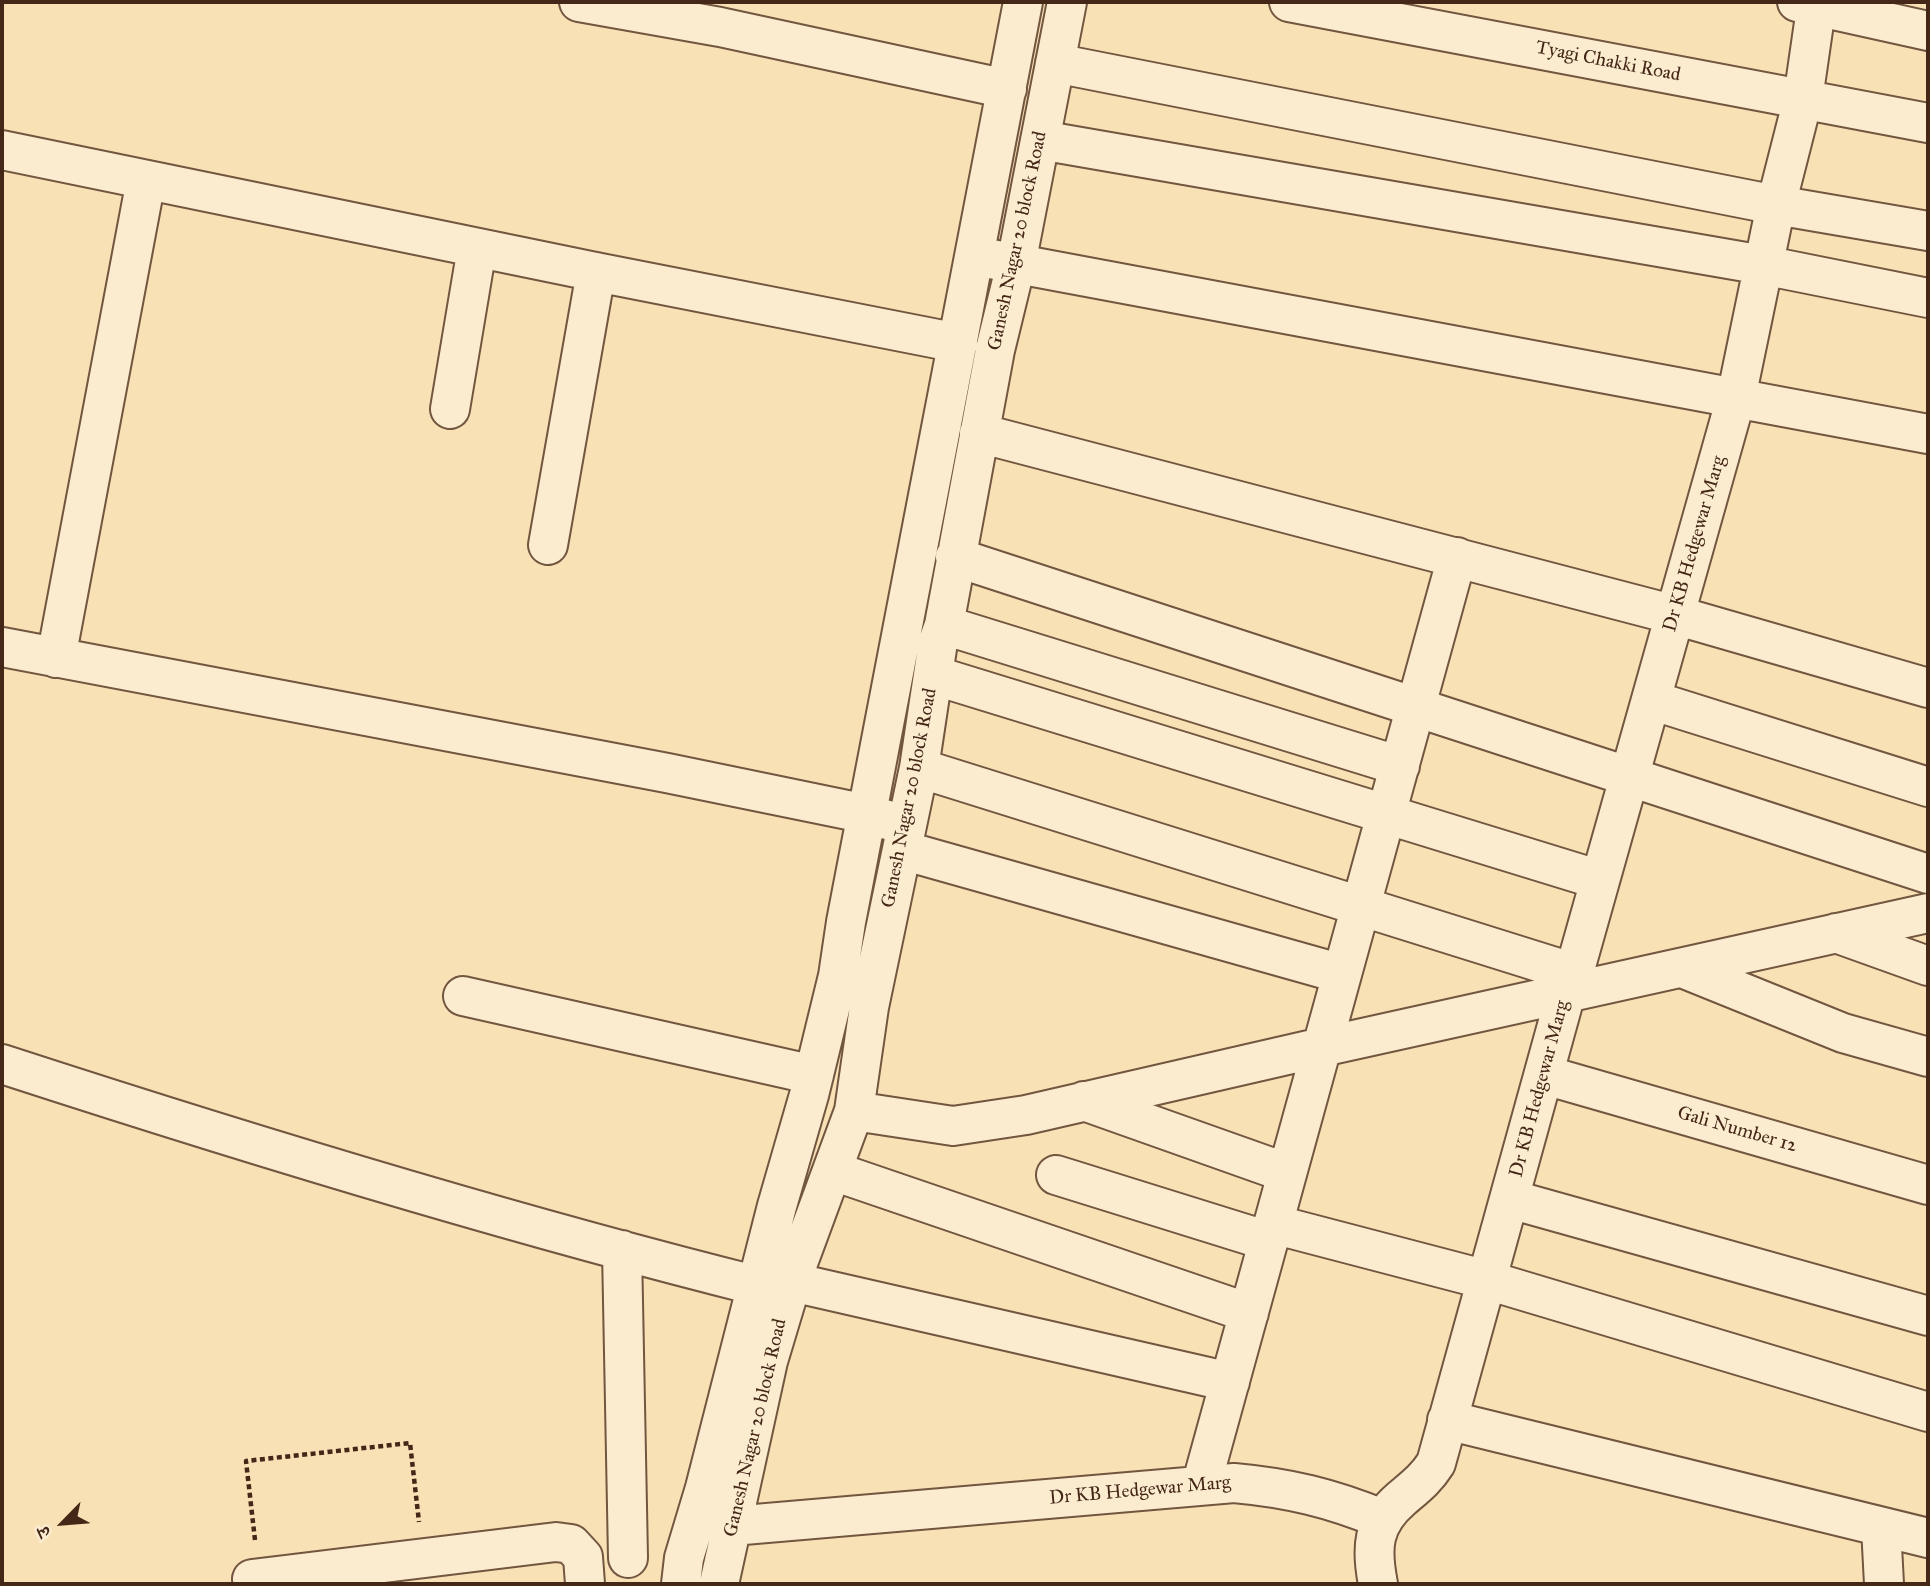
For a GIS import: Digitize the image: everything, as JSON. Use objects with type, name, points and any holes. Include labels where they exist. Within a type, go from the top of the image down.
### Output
[{"type":"street","points":[[579,2],[722,14],[1007,89]]},
{"type":"street","name":"Ganesh Nagar 20 block Road","points":[[719,1584],[768,1361],[775,1284],[814,1075],[838,976],[1023,2]]},
{"type":"street","name":"Ganesh Nagar 20 block Road","points":[[683,1571],[705,1488],[775,1284],[833,1171],[854,1111],[869,1007],[919,768],[938,642],[944,625],[995,350],[1016,264],[1066,2]]},
{"type":"street","name":"Tyagi Chakki Road","points":[[1289,2],[1928,122]]},
{"type":"street","points":[[1810,3],[1928,31]]},
{"type":"street","name":"Dr KB Hedgewar Marg","points":[[732,1526],[1234,1483],[1268,1486],[1338,1501],[1382,1519],[1427,1477],[1436,1463],[1736,398],[1776,205],[1803,99],[1810,3]]},
{"type":"street","points":[[1055,63],[1776,205],[1928,231]]},
{"type":"street","points":[[1040,140],[1763,265],[1928,298]]},
{"type":"street","points":[[2,150],[958,343]]},
{"type":"street","points":[[56,658],[146,180]]},
{"type":"street","points":[[450,409],[477,248]]},
{"type":"street","points":[[975,256],[1928,434]]},
{"type":"street","points":[[548,545],[596,272]]},
{"type":"street","points":[[979,433],[1675,615],[1928,688]]},
{"type":"street","points":[[955,557],[1928,874]]},
{"type":"street","points":[[1200,1486],[1457,557]]},
{"type":"street","points":[[944,625],[1400,766]]},
{"type":"street","points":[[2,647],[867,814],[905,838],[1342,974]]},
{"type":"street","points":[[933,675],[1600,880]]},
{"type":"street","points":[[1651,700],[1928,787]]},
{"type":"street","points":[[919,768],[1361,906],[1570,983]]},
{"type":"street","points":[[854,1111],[953,1126],[1026,1115],[1322,1047],[1570,983],[1682,968],[1928,913]]},
{"type":"street","points":[[1836,933],[1928,966]]},
{"type":"street","points":[[1682,968],[1843,1033],[1928,1057]]},
{"type":"street","points":[[463,996],[814,1075]]},
{"type":"street","points":[[2,1065],[403,1188],[622,1250],[1230,1382]]},
{"type":"street","name":"Gali Number 12","points":[[1545,1075],[1928,1185]]},
{"type":"street","points":[[1084,1101],[1287,1173]]},
{"type":"street","points":[[833,1171],[1249,1313]]},
{"type":"street","points":[[1056,1175],[1271,1232],[1487,1280],[1928,1412]]},
{"type":"street","points":[[1510,1199],[1928,1316]]},
{"type":"street","points":[[622,1250],[628,1558]]},
{"type":"street","points":[[1447,1420],[1928,1538]]},
{"type":"street","points":[[1378,1584],[1373,1543],[1382,1519]]},
{"type":"street","points":[[1881,1527],[1884,1584]]},
{"type":"street","points":[[252,1578],[556,1542],[571,1544],[584,1571],[628,1558],[683,1571]]},
{"type":"path","points":[[268,1538],[254,1540],[246,1461],[410,1443],[419,1522],[406,1523]]}]
